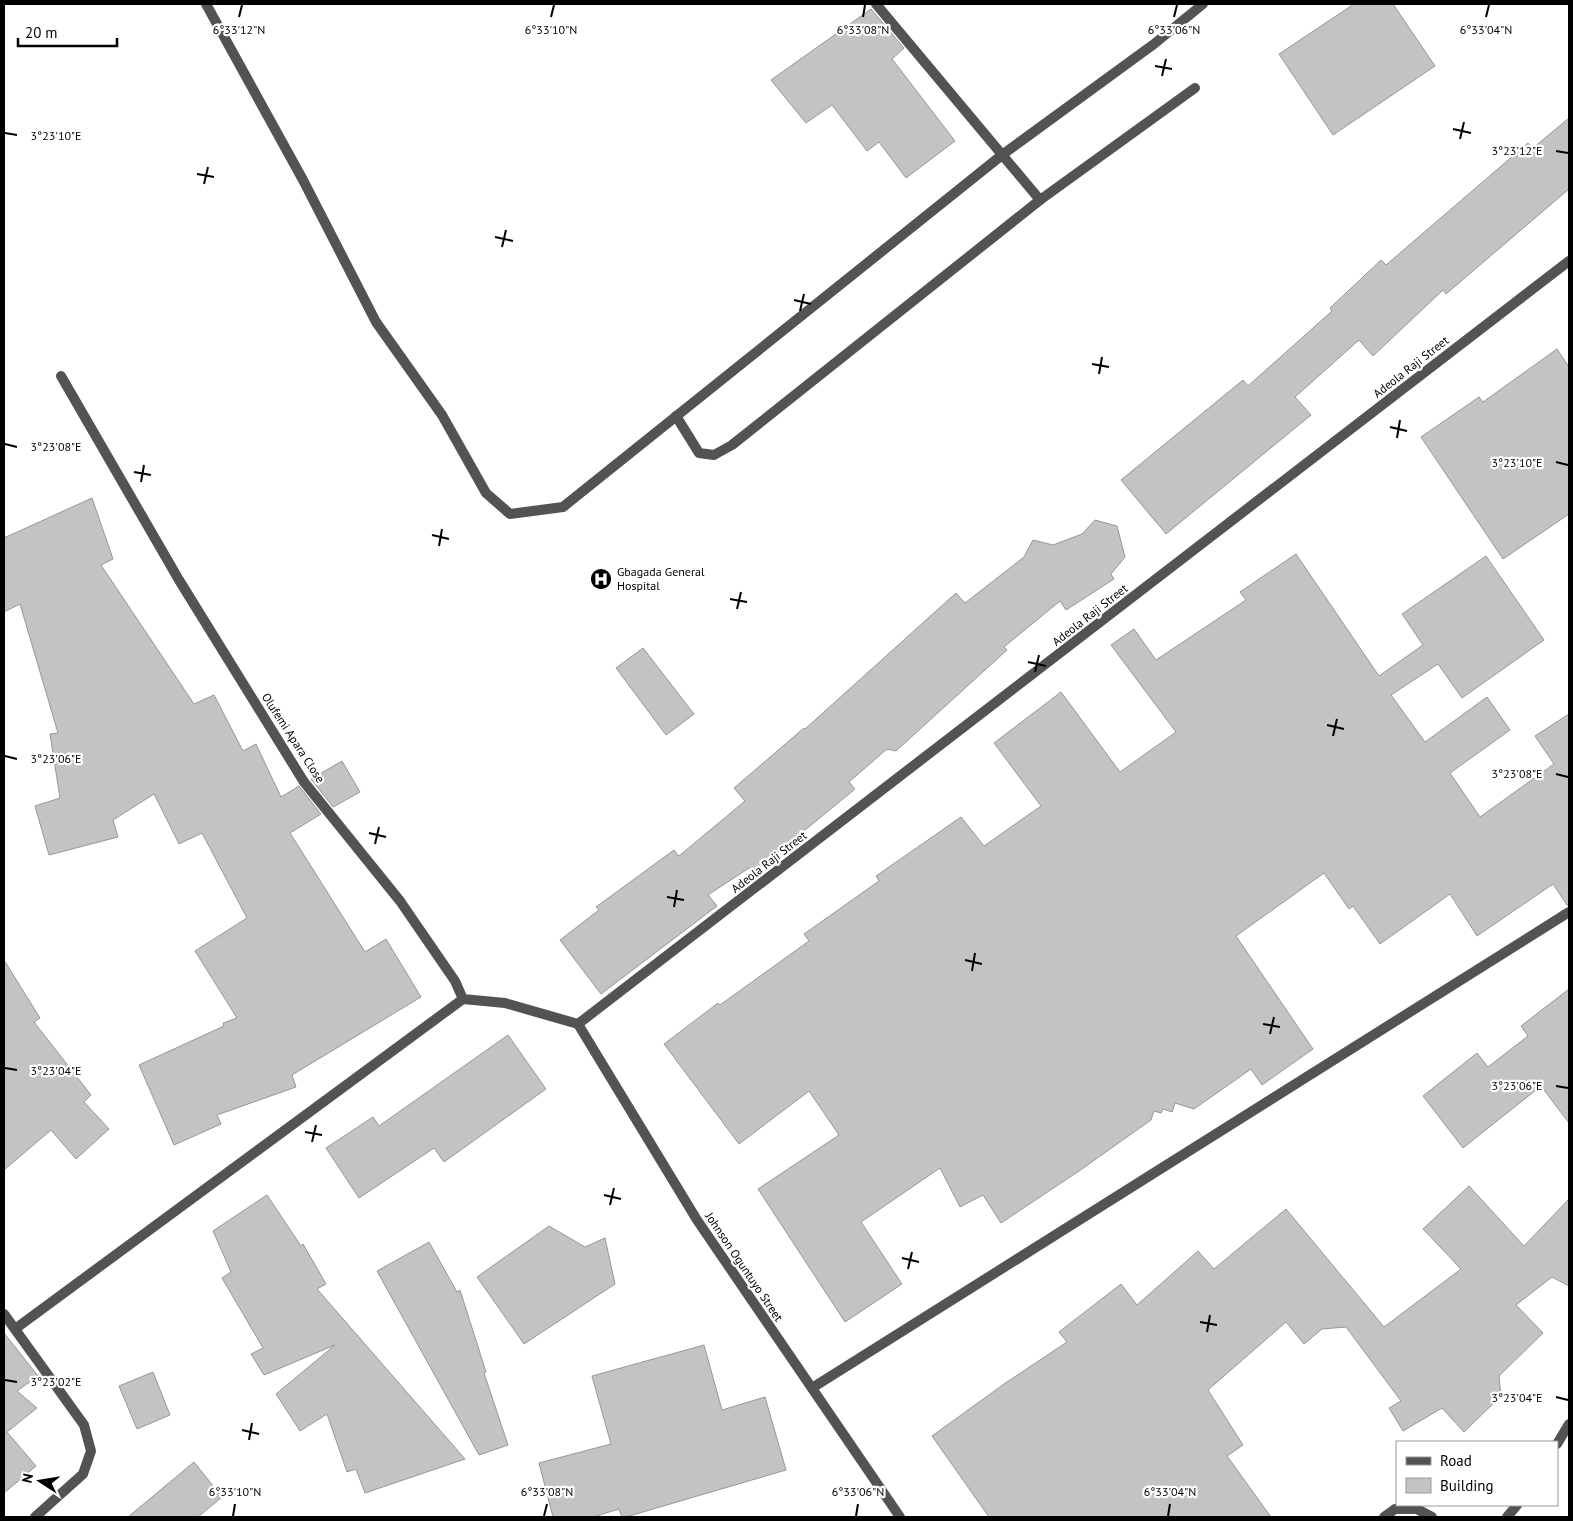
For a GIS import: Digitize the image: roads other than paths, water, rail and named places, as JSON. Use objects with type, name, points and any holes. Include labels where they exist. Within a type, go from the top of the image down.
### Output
[{"type":"street","points":[[206,4],[303,180],[376,322],[442,415],[486,493],[510,514],[563,507],[1002,155],[1154,44],[1203,4]]},
{"type":"street","points":[[876,4],[1040,200]]},
{"type":"street","points":[[676,416],[699,453],[714,455],[726,448],[1040,200],[1195,88]]},
{"type":"street","name":"Adeola Raji Street","points":[[578,1024],[1569,261]]},
{"type":"street","name":"Olufemi Apara Close","points":[[61,376],[179,580],[304,782],[400,901],[454,981],[463,999]]},
{"type":"street","points":[[812,1388],[1569,912]]},
{"type":"street","points":[[15,1329],[463,999],[505,1003],[578,1024]]},
{"type":"street","name":"Johnson Oguntuyo Street","points":[[578,1024],[697,1220],[900,1517]]},
{"type":"street","points":[[4,1314],[84,1425],[91,1451],[83,1474],[35,1517]]},
{"type":"street","points":[[1558,1442],[1569,1424]]},
{"type":"street","points":[[1507,1517],[1516,1506]]},
{"type":"street","points":[[1384,1517],[1395,1509],[1416,1509],[1432,1517]]},
{"type":"place","name":"Gbagada General Hospital","points":[[601,579]]}]
